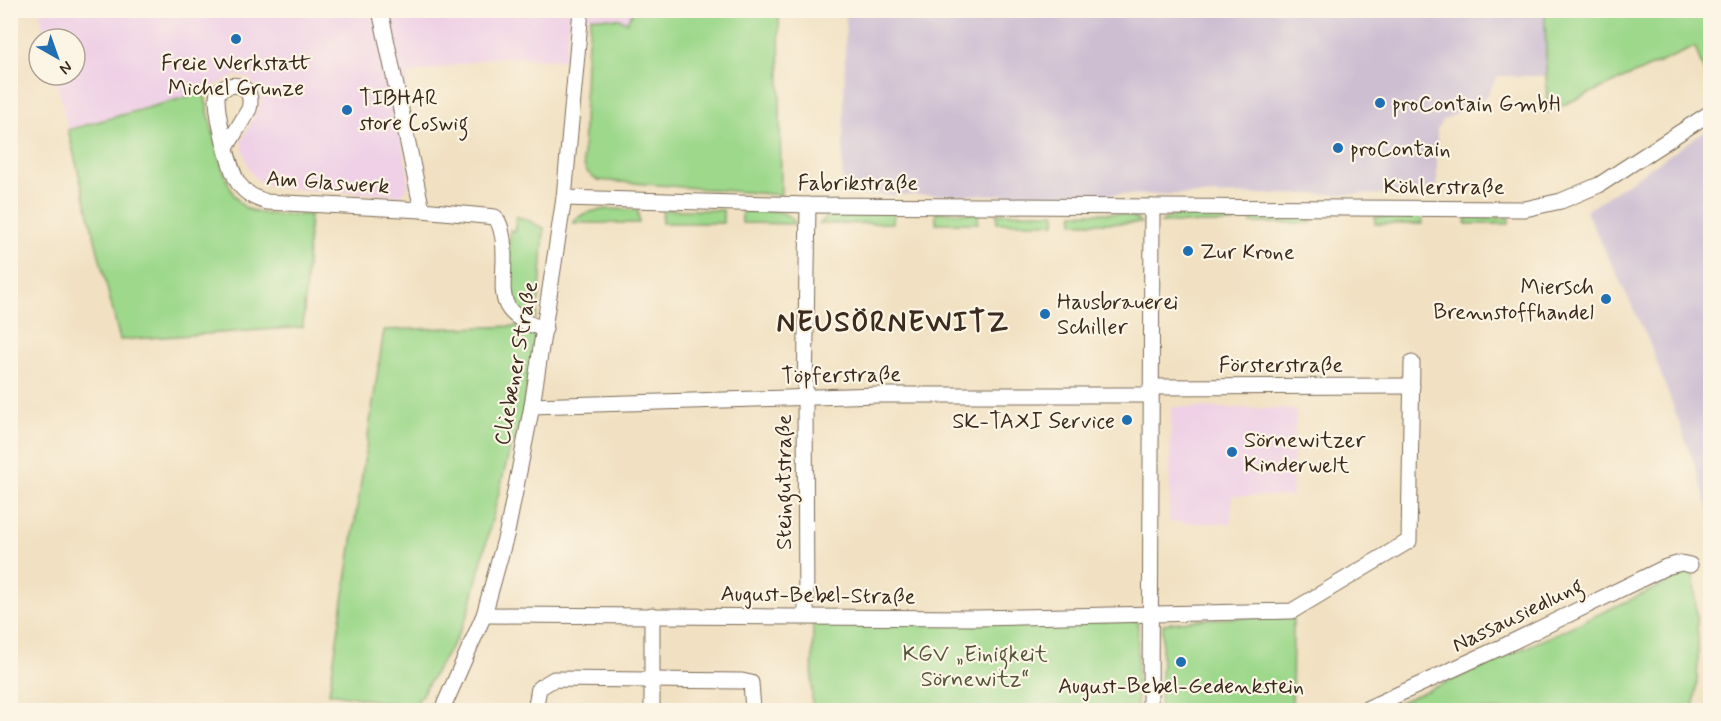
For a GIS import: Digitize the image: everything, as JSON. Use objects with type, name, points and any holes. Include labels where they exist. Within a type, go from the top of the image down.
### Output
[{"type":"street","name":"Am Glaswerk","points":[[380,10],[422,210]]},
{"type":"street","name":"Cliebener Straße","points":[[442,711],[484,615],[507,532],[532,406],[564,198],[581,10]]},
{"type":"street","name":"Köhlerstraße","points":[[1152,207],[1525,208],[1561,201],[1599,185],[1710,113]]},
{"type":"street","name":"Am Glaswerk","points":[[226,148],[232,171],[240,186],[255,199],[267,202],[422,210],[495,217],[501,224],[504,247],[504,302],[525,324],[545,328]]},
{"type":"street","name":"Fabrikstraße","points":[[564,198],[808,205],[1152,207]]},
{"type":"street","name":"Steingutstraße","points":[[806,616],[805,397],[808,205]]},
{"type":"street","points":[[1150,711],[1152,207]]},
{"type":"street","points":[[1150,615],[1292,611],[1409,541],[1412,363]]},
{"type":"street","name":"Försterstraße","points":[[1151,391],[1412,386]]},
{"type":"street","name":"Töpferstraße","points":[[532,406],[877,395],[1151,391]]},
{"type":"street","name":"Nassausiedlung","points":[[1364,711],[1666,567],[1681,563],[1690,565]]},
{"type":"street","name":"August-Bebel-Straße","points":[[484,615],[977,618],[1150,615]]},
{"type":"street","points":[[652,615],[652,710]]},
{"type":"street","points":[[535,711],[539,688],[554,679],[742,681],[751,683],[753,711]]},
{"type":"shaded area","points":[[39,11],[633,11],[627,22],[620,18],[570,16],[565,60],[497,57],[409,74],[397,122],[408,173],[408,187],[401,195],[275,188],[259,181],[248,166],[241,142],[261,102],[258,89],[249,78],[234,76],[204,91],[68,129],[58,87],[87,87],[87,27],[43,27]]},
{"type":"shaded area","name":"proContain","points":[[846,11],[1545,11],[1546,76],[1497,76],[1487,96],[1442,121],[1437,130],[1437,194],[842,195]]},
{"type":"shaded area","points":[[1710,128],[1710,514],[1694,463],[1648,339],[1586,211]]},
{"type":"shaded area","name":"Sörnewitzer Kinderwelt","points":[[1171,407],[1296,409],[1292,496],[1232,496],[1231,524],[1169,522]]},
{"type":"green space","points":[[633,11],[779,11],[781,195],[597,180],[587,172],[583,160],[586,62],[591,17],[620,19],[627,22]]},
{"type":"green space","points":[[1545,11],[1710,11],[1710,89],[1695,47],[1547,112]]},
{"type":"green space","points":[[204,92],[224,173],[238,201],[246,208],[260,213],[310,215],[303,327],[120,340],[68,130]]},
{"type":"green space","points":[[608,209],[638,210],[639,223],[573,223],[584,214]]},
{"type":"green space","points":[[663,210],[723,210],[723,223],[662,223]]},
{"type":"green space","points":[[742,211],[779,212],[792,218],[796,224],[742,223]]},
{"type":"green space","points":[[842,212],[894,212],[893,223],[820,224],[828,216]]},
{"type":"green space","points":[[936,212],[978,213],[978,223],[936,223]]},
{"type":"green space","points":[[997,213],[1055,213],[1055,223],[997,223]]},
{"type":"green space","points":[[1073,213],[1120,214],[1141,223],[1073,223]]},
{"type":"green space","points":[[1176,216],[1235,216],[1234,223],[1161,223]]},
{"type":"green space","points":[[1251,216],[1311,216],[1311,223],[1251,223]]},
{"type":"green space","points":[[516,217],[524,218],[544,228],[536,319],[513,307],[507,285],[510,230],[515,231]]},
{"type":"green space","points":[[1375,217],[1422,217],[1423,224],[1375,224]]},
{"type":"green space","points":[[1467,217],[1509,218],[1509,224],[1466,224]]},
{"type":"green space","points":[[520,326],[535,337],[523,411],[510,449],[468,614],[456,639],[414,707],[329,693],[384,330]]},
{"type":"green space","points":[[1693,571],[1698,658],[1693,710],[1381,710],[1483,667]]},
{"type":"green space","points":[[1293,616],[1292,710],[1160,710],[1163,624],[1206,619]]},
{"type":"green space","name":"KGV „Einigkeit Sörnewitz“","points":[[1138,621],[1137,710],[812,710],[813,622]]},
{"type":"place","name":"Freie Werkstatt Michel Grunze","points":[[236,39]]},
{"type":"place","name":"proContain GmbH","points":[[1380,103]]},
{"type":"place","name":"TIBHAR store Coswig","points":[[347,110]]},
{"type":"place","name":"proContain","points":[[1338,148]]},
{"type":"place","name":"Zur Krone","points":[[1188,251]]},
{"type":"place","name":"Miersch Brennstoffhandel","points":[[1606,299]]},
{"type":"place","name":"Hausbrauerei Schiller","points":[[1045,314]]},
{"type":"place","name":"SK-TAXI Service","points":[[1127,420]]},
{"type":"place","name":"Sörnewitzer Kinderwelt","points":[[1232,452]]},
{"type":"place","name":"August-Bebel-Gedenkstein","points":[[1181,662]]},
{"type":"district","name":"NEUSÖRNEWITZ","points":[[893,321]]}]
